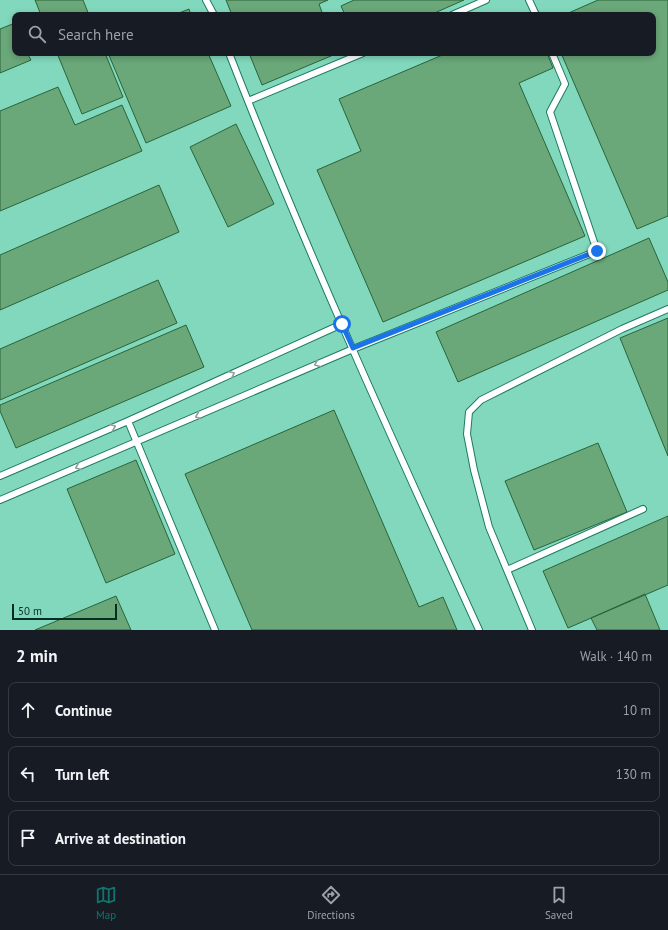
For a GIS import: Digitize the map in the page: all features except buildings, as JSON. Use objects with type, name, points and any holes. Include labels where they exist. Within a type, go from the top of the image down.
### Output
[{"type":"lane","points":[[206,0],[212,12]]},
{"type":"lane","points":[[530,0],[535,12]]},
{"type":"lane","points":[[459,12],[483,1]]},
{"type":"lane","points":[[230,56],[342,324],[479,630]]},
{"type":"lane","points":[[248,101],[356,56]]},
{"type":"lane","points":[[0,500],[138,442],[353,348],[597,251],[550,112],[565,84],[553,56]]},
{"type":"lane","points":[[532,630],[489,527],[474,470],[467,434],[469,412],[481,400],[622,329],[668,309]]},
{"type":"lane","points":[[0,476],[128,421],[342,324]]},
{"type":"lane","points":[[128,421],[215,630]]},
{"type":"lane","points":[[507,570],[643,509]]},
{"type":"route","points":[[342,324],[353,348],[597,251]]}]
